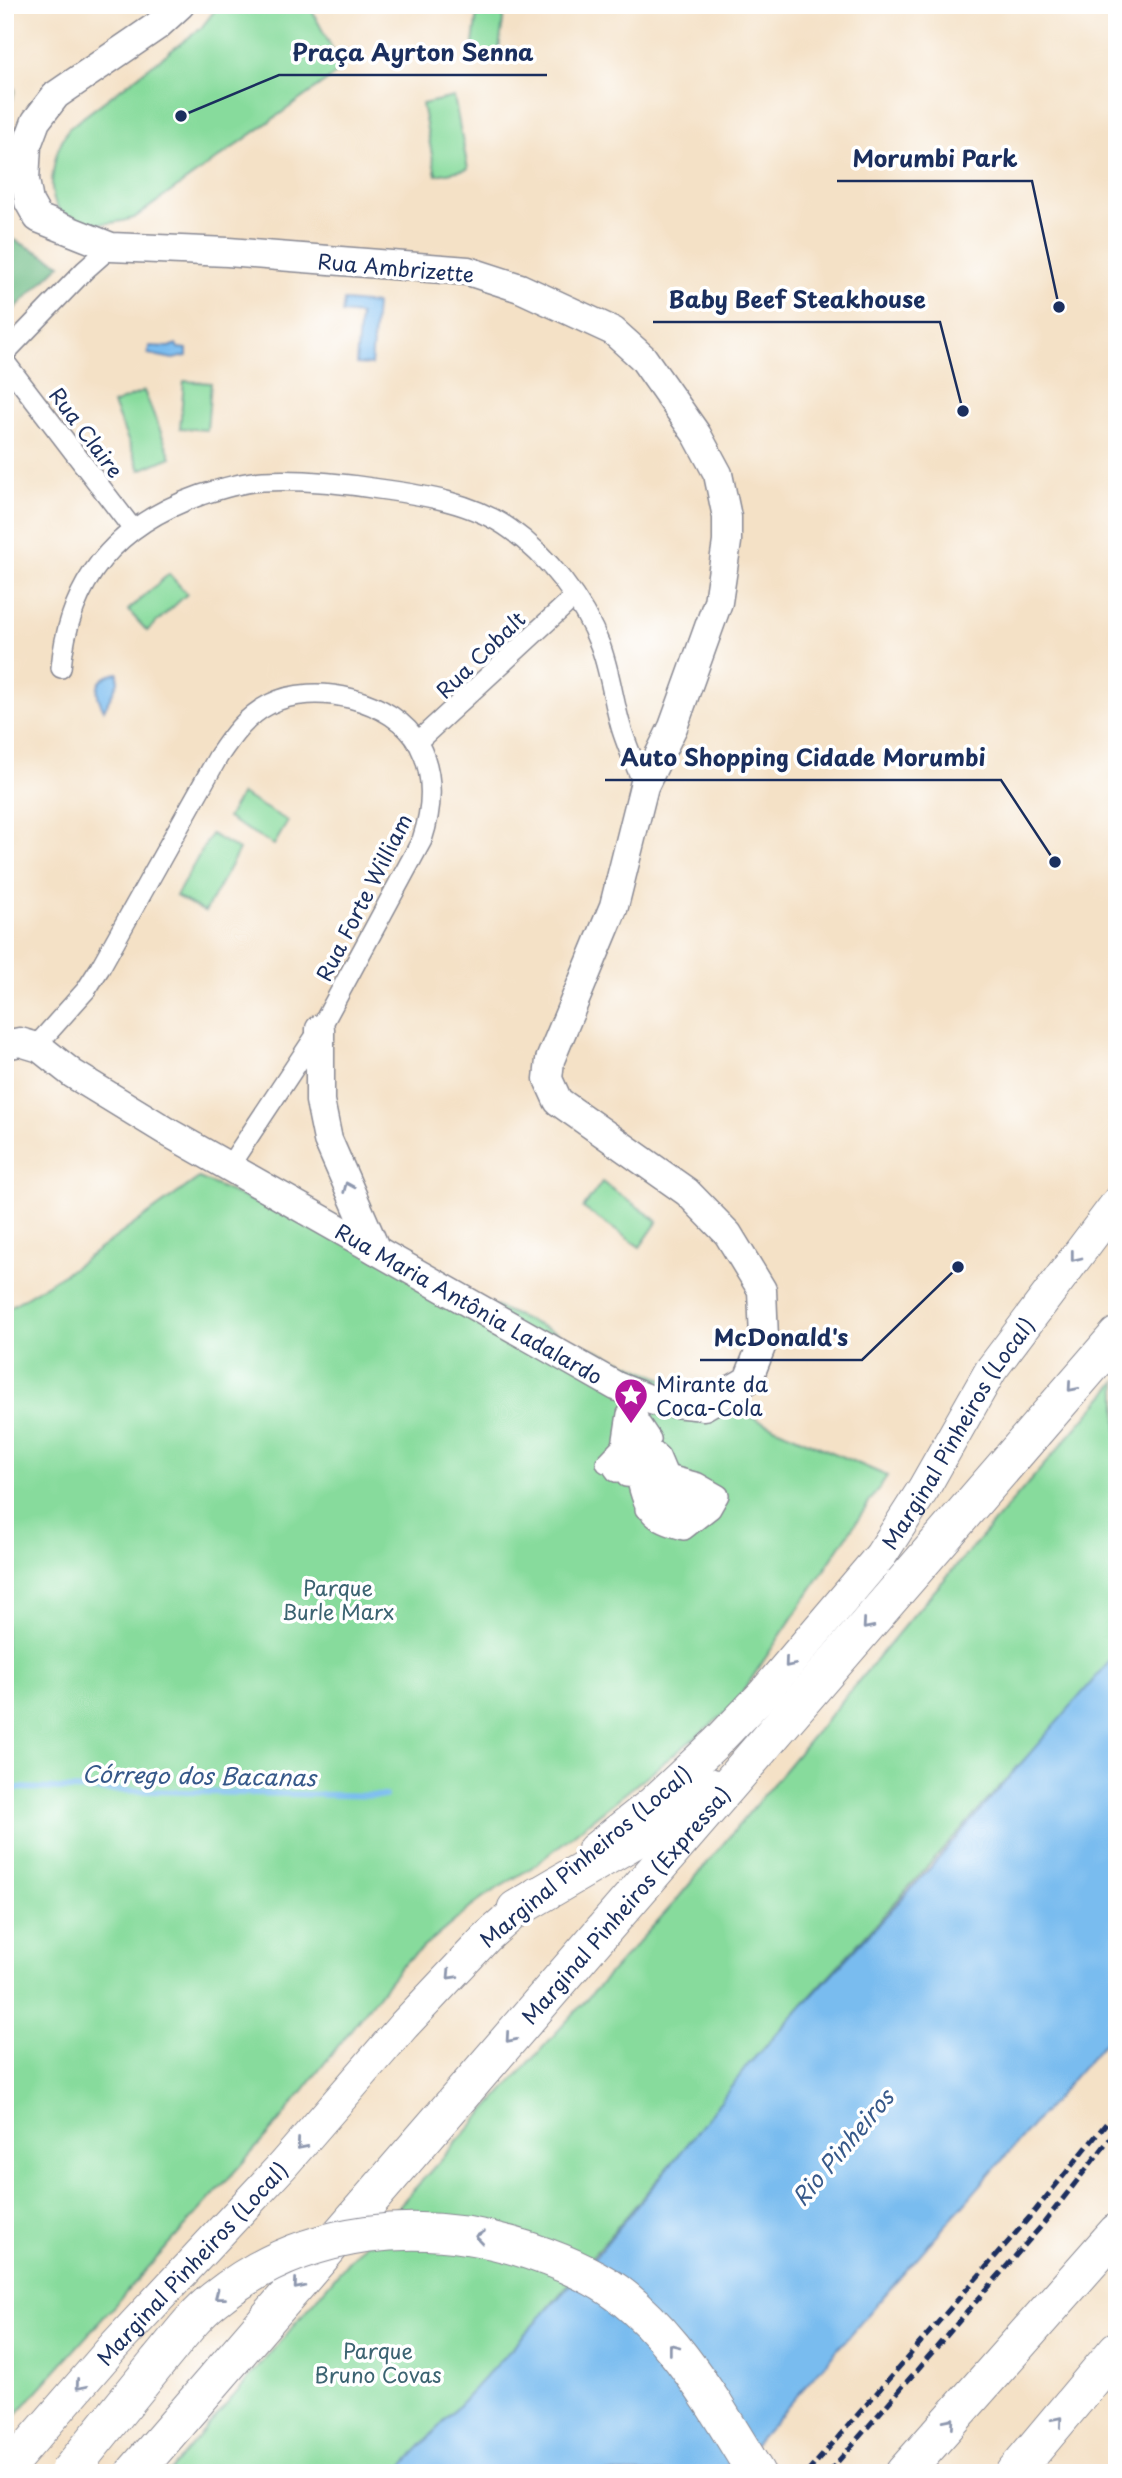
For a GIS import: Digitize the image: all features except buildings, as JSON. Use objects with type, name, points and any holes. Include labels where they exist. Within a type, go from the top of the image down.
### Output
[{"type":"highway","name":"Marginal Pinheiros (Expressa)","points":[[134,2473],[1117,1336]]},
{"type":"highway","points":[[516,1909],[638,1838],[762,1746]]},
{"type":"highway","points":[[68,2473],[181,2334],[212,2301],[240,2280],[297,2250],[360,2234],[423,2230],[494,2239],[570,2264],[624,2297],[671,2346],[713,2403],[756,2473]]},
{"type":"highway","points":[[904,2473],[1117,2232]]},
{"type":"highway","points":[[1014,2473],[1117,2350]]},
{"type":"highway","points":[[713,2403],[737,2473]]},
{"type":"main road","name":"Marginal Pinheiros (Local)","points":[[5,2472],[114,2346],[283,2165],[404,2025],[516,1909],[653,1802],[763,1694],[881,1555],[924,1488],[991,1370],[1117,1203]]},
{"type":"street","name":"Rua Ambrizette","points":[[180,5],[157,26],[57,95],[37,121],[27,145],[25,180],[29,202],[38,218],[111,247],[228,252],[468,271],[520,288],[612,331],[643,358],[667,390],[710,454],[718,474],[727,517],[727,542],[718,602]]},
{"type":"street","points":[[5,354],[85,270],[111,247]]},
{"type":"street","name":"Rua Claire","points":[[5,362],[132,528]]},
{"type":"street","points":[[61,668],[64,632],[86,582],[132,528],[175,504],[218,490],[260,481],[306,481],[414,494],[452,502],[509,529],[538,554],[574,597],[600,644],[621,726],[644,786]]},
{"type":"street","name":"Rua Cobalt","points":[[417,742],[574,597]]},
{"type":"street","name":"Rua Maria Antônia Ladalardo","points":[[36,1046],[84,1081],[615,1386],[654,1401],[704,1406],[748,1380],[764,1339],[762,1290],[728,1234],[687,1192],[558,1101],[548,1079],[550,1060],[614,906],[644,786],[673,727],[718,602]]},
{"type":"street","points":[[5,1045],[20,1042],[36,1046],[86,990],[218,757],[237,729],[251,716],[270,704],[292,696],[343,695],[380,710],[401,725],[417,742]]},
{"type":"street","name":"Rua Forte William","points":[[230,1165],[257,1120],[320,1029],[426,828],[431,795],[417,742]]},
{"type":"street","points":[[320,1029],[320,1101],[328,1140],[376,1250]]},
{"type":"street","points":[[607,1463],[622,1446],[627,1414],[638,1417],[628,1455],[612,1468],[616,1472],[634,1450],[641,1424],[651,1438],[626,1477],[638,1478],[651,1462],[651,1448],[660,1456],[668,1475],[698,1483],[719,1495],[711,1509],[684,1530],[662,1525],[653,1500],[652,1496],[656,1476],[667,1481],[682,1499],[692,1500],[692,1508],[680,1513],[651,1502],[645,1479],[659,1466],[673,1484],[689,1492],[706,1495],[702,1507],[677,1523],[653,1500]]},
{"type":"green space","points":[[219,5],[309,5],[343,69],[134,218],[119,222],[88,223],[75,221],[64,215],[56,205],[52,191],[53,173],[58,150],[69,128],[201,28]]},
{"type":"green space","points":[[478,5],[505,6],[498,56],[472,52]]},
{"type":"green space","points":[[5,83],[15,89],[5,127]]},
{"type":"green space","points":[[454,97],[468,169],[436,175],[422,104]]},
{"type":"green space","points":[[5,235],[61,264],[5,318]]},
{"type":"green space","points":[[184,381],[211,383],[207,430],[180,428]]},
{"type":"green space","points":[[144,391],[171,457],[140,470],[113,404]]},
{"type":"green space","points":[[169,574],[187,594],[147,631],[128,610]]},
{"type":"green space","points":[[241,794],[288,821],[274,845],[227,818]]},
{"type":"green space","points":[[211,834],[239,850],[205,912],[176,896]]},
{"type":"green space","name":"Parque Burle Marx","points":[[199,1178],[887,1476],[732,1708],[534,1866],[482,1898],[401,1966],[272,2130],[5,2427],[5,1310],[70,1270]]},
{"type":"green space","points":[[602,1182],[658,1221],[640,1247],[583,1208]]},
{"type":"green space","name":"Parque Bruno Covas","points":[[1117,1381],[1117,1653],[1080,1698],[748,2065],[687,2145],[543,2314],[396,2473],[168,2473],[348,2262],[674,1903],[910,1619]]},
{"type":"water","points":[[344,301],[376,304],[371,365],[356,364],[360,315],[342,313]]},
{"type":"water","points":[[176,344],[178,348],[187,349],[187,356],[173,359],[148,354],[149,346],[170,347]]},
{"type":"water","points":[[118,673],[118,682],[104,710],[98,697],[98,686],[105,678]]},
{"type":"water","name":"Rio Pinheiros","points":[[1117,1653],[1117,2028],[730,2473],[396,2473],[586,2268],[687,2145],[748,2065],[932,1866]]},
{"type":"waterway","name":"Córrego dos Bacanas","points":[[13,1788],[385,1796]]},
{"type":"railway","points":[[807,2473],[1034,2212],[1117,2110]]},
{"type":"railway","points":[[828,2473],[1043,2224],[1117,2130]]},
{"type":"place","name":"Praça Ayrton Senna","points":[[181,116]]},
{"type":"place","name":"Morumbi Park","points":[[1059,307]]},
{"type":"place","name":"Baby Beef Steakhouse","points":[[963,411]]},
{"type":"place","name":"Auto Shopping Cidade Morumbi","points":[[1055,862]]},
{"type":"place","name":"McDonald's","points":[[958,1267]]},
{"type":"place","name":"Mirante da Coca-Cola","points":[[631,1425]]}]
